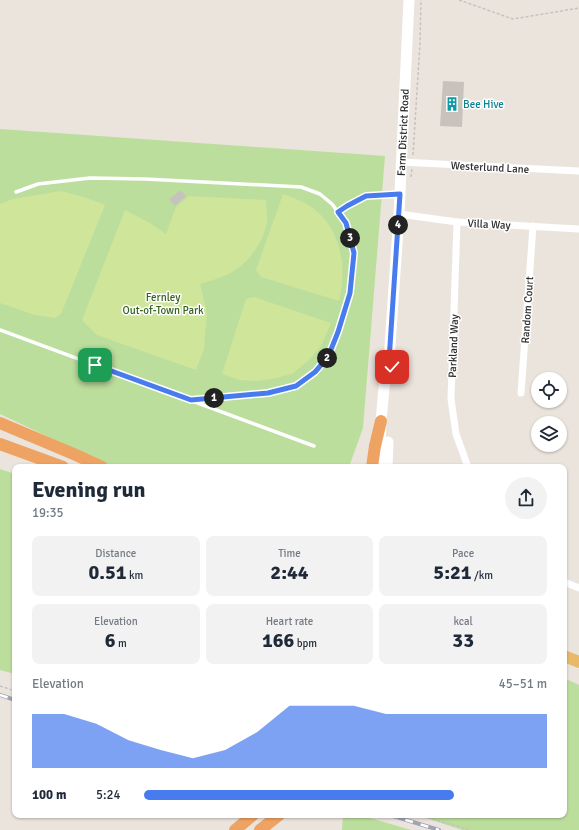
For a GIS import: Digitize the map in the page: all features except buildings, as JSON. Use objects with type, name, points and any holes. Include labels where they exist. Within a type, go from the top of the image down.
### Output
[{"type":"highway","points":[[372,464],[381,421]]},
{"type":"highway","points":[[0,423],[95,464]]},
{"type":"highway","points":[[0,428],[39,439]]},
{"type":"highway","points":[[0,444],[55,464]]},
{"type":"highway","points":[[236,829],[249,818]]},
{"type":"highway","points":[[260,830],[275,818]]},
{"type":"main road","name":"Farm District Road","points":[[379,464],[386,367],[389,361],[400,194],[406,162],[409,0]]},
{"type":"main road","name":"Farm District Road","points":[[387,464],[392,367],[389,361]]},
{"type":"main road","points":[[567,657],[579,662]]},
{"type":"street","name":"Westerlund Lane","points":[[406,162],[579,171]]},
{"type":"street","name":"Villa Way","points":[[399,214],[457,222],[579,229]]},
{"type":"street","name":"Parkland Way","points":[[457,222],[450,399],[456,434],[467,464]]},
{"type":"street","name":"Random Court","points":[[521,393],[533,226]]},
{"type":"street","points":[[567,583],[579,588]]},
{"type":"lane","points":[[16,192],[38,184],[90,178],[145,179],[301,188],[320,194],[332,204],[346,223],[354,253],[350,293],[338,332],[328,357],[315,372],[296,386],[268,393],[191,400]]},
{"type":"lane","points":[[338,212],[366,196],[400,194]]},
{"type":"lane","points":[[0,330],[314,446]]},
{"type":"path","points":[[411,178],[406,162],[420,43],[420,0]]},
{"type":"path","points":[[459,0],[513,19],[579,8]]},
{"type":"path","points":[[0,686],[12,690]]},
{"type":"path","points":[[428,818],[470,830]]},
{"type":"green space","name":"Fernley Out-of-Town Park","points":[[0,129],[385,156],[363,428],[350,464],[106,464],[0,414]]},
{"type":"green space","points":[[61,191],[87,198],[105,205],[61,314],[55,318],[35,315],[0,303],[0,204],[13,199]]},
{"type":"green space","points":[[283,194],[303,202],[316,210],[326,220],[333,232],[341,258],[342,287],[339,301],[261,277],[256,270]]},
{"type":"green space","points":[[189,196],[266,200],[267,217],[265,230],[258,246],[241,266],[220,278],[200,284],[207,313],[204,349],[196,370],[97,335],[82,320],[125,210],[150,223],[166,234],[176,207]]},
{"type":"green space","points":[[254,297],[331,323],[321,346],[309,360],[292,374],[257,381],[239,380],[222,374],[246,299]]},
{"type":"green space","points":[[0,469],[12,473],[12,673],[0,670]]},
{"type":"green space","points":[[567,679],[579,685],[579,830],[462,830],[426,818],[567,818]]},
{"type":"green space","points":[[343,818],[370,818],[411,830],[342,830]]},
{"type":"railway","points":[[0,695],[12,699]]},
{"type":"railway","points":[[400,818],[439,830]]},
{"type":"place","name":"Bee Hive","points":[[452,104]]},
{"type":"route","points":[[95,365],[191,400],[268,393],[296,386],[315,372],[328,357],[338,332],[350,293],[354,253],[346,223],[338,212],[366,196],[400,194],[389,361],[392,364],[392,367]]}]
